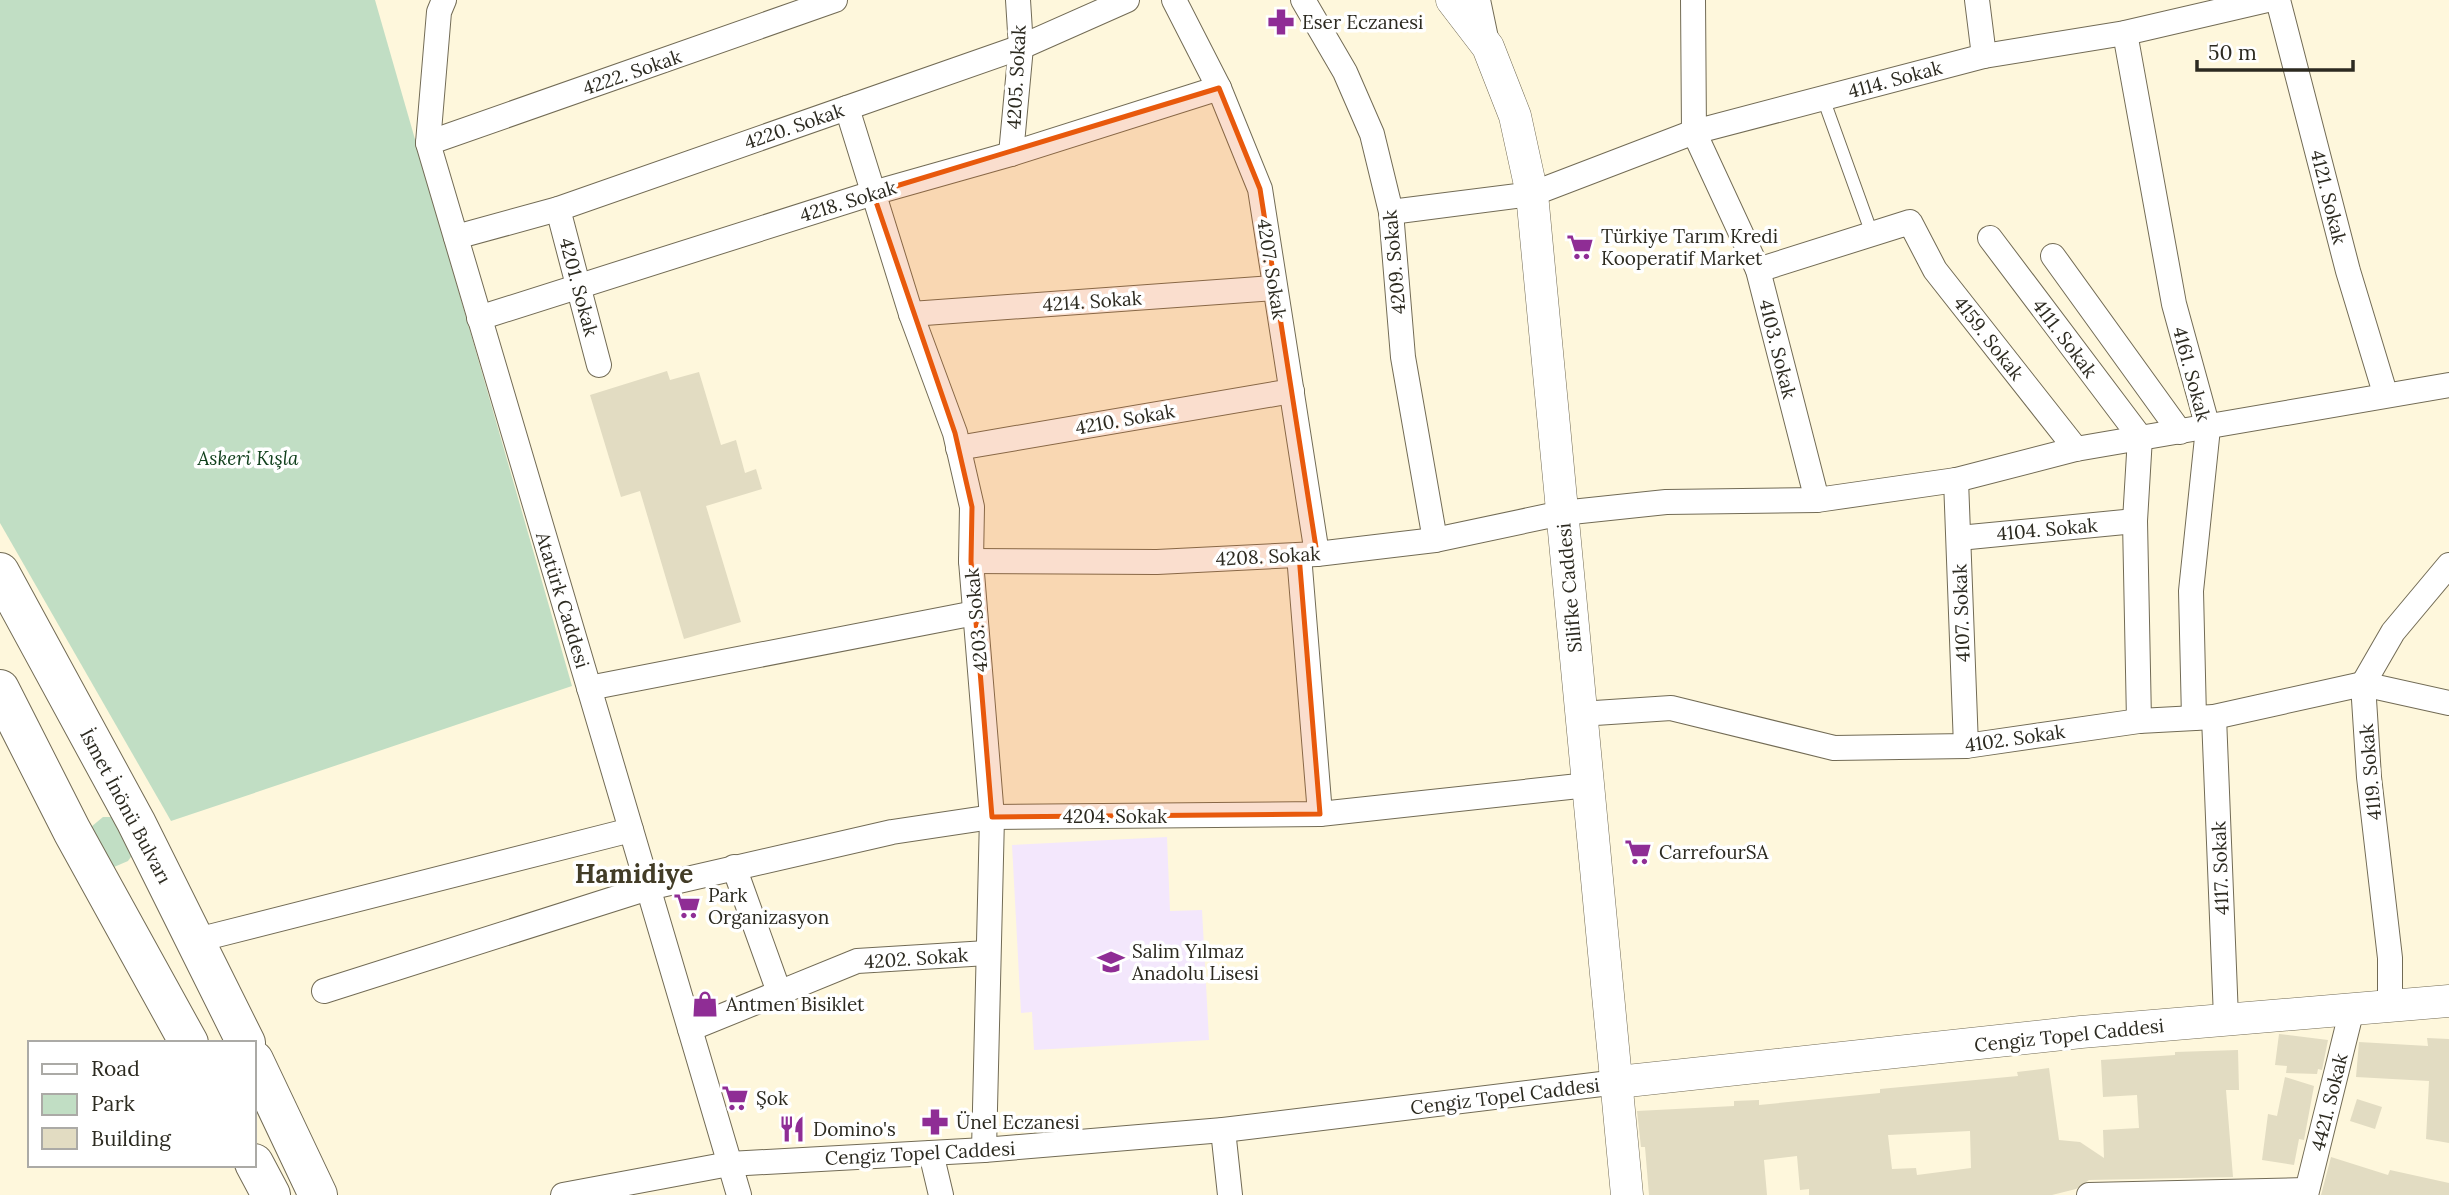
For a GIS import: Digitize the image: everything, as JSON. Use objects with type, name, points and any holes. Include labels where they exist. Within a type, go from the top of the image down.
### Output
[{"type":"main road","name":"İsmet İnönü Bulvarı","points":[[0,572],[129,808],[245,1041]]},
{"type":"main road","points":[[0,690],[72,831],[188,1041]]},
{"type":"main road","points":[[72,831],[77,820],[95,806],[118,804],[129,808]]},
{"type":"main road","points":[[101,880],[125,878],[135,872],[143,862],[148,845]]},
{"type":"main road","points":[[256,1064],[318,1195]]},
{"type":"main road","points":[[256,1167],[271,1195]]},
{"type":"street","name":"Atatürk Caddesi","points":[[444,0],[439,12],[428,144],[739,1195]]},
{"type":"street","name":"4222. Sokak","points":[[428,144],[835,0]]},
{"type":"street","name":"4205. Sokak","points":[[1011,154],[1021,47],[1018,0]]},
{"type":"street","name":"4220. Sokak","points":[[456,237],[558,209],[1021,47],[1127,0]]},
{"type":"street","name":"4207. Sokak","points":[[1174,0],[1219,89],[1260,189],[1292,391],[1308,554],[1320,814]]},
{"type":"street","name":"4209. Sokak","points":[[1303,0],[1345,72],[1372,134],[1391,212],[1403,357],[1434,540]]},
{"type":"street","name":"Silifke Caddesi","points":[[1452,0],[1488,47],[1515,116],[1532,194],[1627,1195]]},
{"type":"street","points":[[1478,0],[1488,47]]},
{"type":"street","name":"4103. Sokak","points":[[1693,0],[1694,132],[1758,270],[1817,500]]},
{"type":"street","points":[[1977,0],[1984,57]]},
{"type":"street","name":"4114. Sokak","points":[[1391,212],[1532,194],[1694,132],[1984,57],[2125,33],[2267,0]]},
{"type":"street","name":"4121. Sokak","points":[[2267,0],[2385,393]]},
{"type":"street","name":"4161. Sokak","points":[[2125,33],[2174,304],[2208,428],[2191,591],[2204,718]]},
{"type":"street","name":"4218. Sokak","points":[[479,318],[873,193],[1011,154],[1219,89]]},
{"type":"street","name":"4203. Sokak","points":[[846,108],[911,314],[958,447],[972,507],[971,561],[992,817],[984,1150]]},
{"type":"street","name":"4201. Sokak","points":[[558,209],[600,365]]},
{"type":"street","name":"4159. Sokak","points":[[1872,234],[1910,222],[1935,270],[2076,449]]},
{"type":"street","points":[[1758,270],[1872,234]]},
{"type":"street","name":"4111. Sokak","points":[[1990,238],[2140,437]]},
{"type":"street","points":[[2053,256],[2180,432]]},
{"type":"street","name":"4214. Sokak","points":[[911,314],[1274,288]]},
{"type":"street","name":"4208. Sokak","points":[[971,561],[1157,562],[1308,554],[1434,540],[1562,513],[1667,502],[1817,500],[1956,480],[2076,449],[2208,428],[2385,393],[2449,385]]},
{"type":"street","name":"4210. Sokak","points":[[958,447],[1292,391]]},
{"type":"street","points":[[2140,437],[2135,521],[2140,721]]},
{"type":"street","name":"4107. Sokak","points":[[1956,480],[1966,746]]},
{"type":"street","name":"4104. Sokak","points":[[1958,538],[2135,521]]},
{"type":"street","points":[[2363,684],[2393,632],[2449,565]]},
{"type":"street","points":[[589,688],[975,613]]},
{"type":"street","name":"4102. Sokak","points":[[1580,714],[1671,708],[1834,748],[1966,746],[2140,721],[2204,718],[2363,684],[2449,703]]},
{"type":"street","name":"4119. Sokak","points":[[2363,684],[2369,777],[2390,958],[2390,1006]]},
{"type":"street","name":"4117. Sokak","points":[[2204,718],[2226,1018]]},
{"type":"street","name":"4204. Sokak","points":[[324,990],[648,888],[892,832],[992,817],[1320,814],[1588,785]]},
{"type":"street","points":[[197,940],[631,830]]},
{"type":"street","points":[[734,867],[779,992]]},
{"type":"street","name":"4202. Sokak","points":[[690,1029],[857,961],[987,953]]},
{"type":"street","name":"Cengiz Topel Caddesi","points":[[563,1195],[730,1164],[984,1150],[1223,1130],[1618,1083],[2226,1018],[2449,1001]]},
{"type":"street","name":"4421. Sokak","points":[[2306,1193],[2352,1009]]},
{"type":"street","points":[[1223,1130],[1230,1195]]},
{"type":"street","points":[[931,1153],[941,1195]]},
{"type":"street","points":[[2089,1195],[2306,1193]]},
{"type":"lane","points":[[1823,98],[1872,234]]},
{"type":"highlighted area","points":[[1219,88],[1260,189],[1317,554],[1299,555],[1320,814],[992,817],[971,561],[972,507],[955,433],[873,193]]},
{"type":"shaded area","name":"Salim Yılmaz Anadolu Lisesi","points":[[1167,837],[1170,911],[1202,910],[1209,1040],[1034,1050],[1032,1012],[1021,1013],[1012,845]]},
{"type":"green space","name":"Askeri Kışla","points":[[0,0],[375,0],[572,686],[171,821],[0,523]]},
{"type":"green space","points":[[103,817],[114,817],[133,854],[128,861],[114,867],[91,827]]},
{"type":"building","points":[[667,371],[670,380],[699,372],[721,445],[736,440],[745,473],[756,469],[762,489],[706,506],[741,622],[684,639],[640,491],[621,497],[590,395]]},
{"type":"building","points":[[2279,1034],[2328,1040],[2322,1070],[2318,1069],[2317,1074],[2286,1073],[2287,1066],[2275,1065]]},
{"type":"building","points":[[2427,1038],[2449,1039],[2449,1143],[2426,1139],[2429,1081],[2356,1077],[2359,1042],[2428,1046]]},
{"type":"building","points":[[2238,1050],[2239,1090],[2226,1090],[2233,1177],[2089,1180],[2076,1189],[2052,1195],[1809,1195],[1809,1189],[1800,1190],[1797,1156],[1764,1160],[1767,1195],[1649,1195],[1645,1147],[1641,1147],[1637,1111],[1734,1106],[1734,1101],[1759,1100],[1759,1105],[1880,1093],[1880,1089],[2018,1076],[2017,1072],[2049,1068],[2059,1140],[2080,1142],[2104,1158],[2103,1130],[2139,1128],[2137,1095],[2103,1097],[2101,1060],[2175,1055],[2175,1052]],"holes":[[[1970,1131],[1971,1168],[1917,1175],[1916,1168],[1892,1169],[1888,1135]]]},
{"type":"building","points":[[2285,1077],[2314,1086],[2304,1140],[2299,1139],[2294,1165],[2262,1160],[2268,1114],[2277,1116]]},
{"type":"building","points":[[2357,1099],[2382,1107],[2375,1129],[2350,1121]]},
{"type":"building","points":[[2331,1157],[2388,1175],[2390,1170],[2449,1183],[2449,1195],[2321,1195]]},
{"type":"place","name":"Eser Eczanesi","points":[[1281,22]]},
{"type":"place","name":"Türkiye Tarım Kredi Kooperatif Market","points":[[1580,247]]},
{"type":"place","name":"CarrefourSA","points":[[1638,852]]},
{"type":"place","name":"Park Organizasyon","points":[[687,906]]},
{"type":"place","name":"Salim Yılmaz Anadolu Lisesi","points":[[1111,962]]},
{"type":"place","name":"Antmen Bisiklet","points":[[705,1004]]},
{"type":"place","name":"Şok","points":[[735,1098]]},
{"type":"place","name":"Ünel Eczanesi","points":[[935,1122]]},
{"type":"place","name":"Domino's","points":[[792,1129]]},
{"type":"district","name":"Hamidiye","points":[[634,873]]}]
